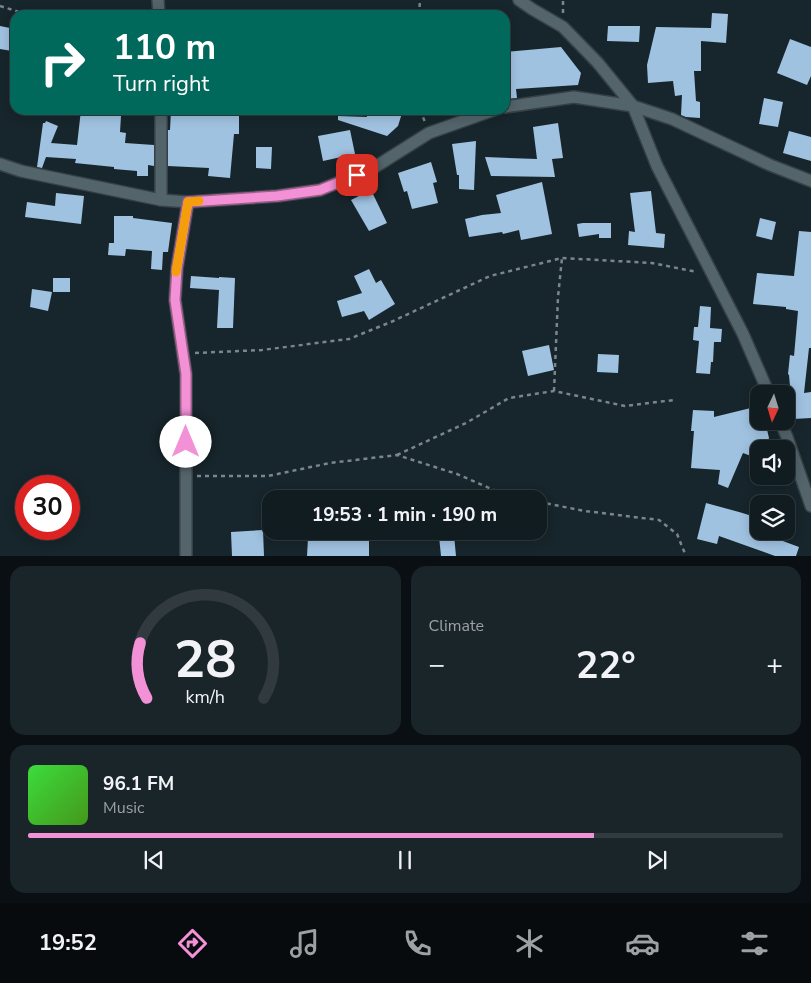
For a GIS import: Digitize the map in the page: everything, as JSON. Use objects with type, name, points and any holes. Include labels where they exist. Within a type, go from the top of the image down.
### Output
[{"type":"street","points":[[519,0],[562,27],[598,63],[634,106],[657,166],[743,334],[764,385]]},
{"type":"street","points":[[510,106],[574,97],[634,106],[672,119],[770,165],[811,181]]},
{"type":"street","points":[[160,200],[161,115]]},
{"type":"street","points":[[0,164],[21,171],[160,200],[188,202],[277,196],[320,190],[375,167],[429,133],[480,115]]},
{"type":"street","points":[[186,556],[186,374],[175,300],[177,268],[188,202]]},
{"type":"street","points":[[784,430],[811,506]]},
{"type":"path","points":[[0,6],[13,10]]},
{"type":"path","points":[[183,353],[262,350],[349,339],[391,322],[490,276],[562,258],[652,263],[713,275]]},
{"type":"path","points":[[554,391],[558,297],[562,258]]},
{"type":"path","points":[[186,476],[268,476],[330,463],[396,455],[466,423],[510,398],[554,391],[625,406],[674,400]]},
{"type":"path","points":[[396,455],[457,474],[494,490]]},
{"type":"path","points":[[547,504],[585,511],[659,520],[677,534],[686,556]]},
{"type":"building","points":[[712,13],[728,14],[726,43],[701,41],[701,71],[694,71],[696,101],[700,102],[700,118],[686,117],[681,115],[682,95],[675,96],[673,81],[648,83],[647,65],[656,27],[711,28]]},
{"type":"building","points":[[0,26],[10,28],[10,51],[0,49]]},
{"type":"building","points":[[608,26],[640,26],[639,42],[607,41]]},
{"type":"building","points":[[790,39],[811,47],[811,76],[807,85],[777,73]]},
{"type":"building","points":[[561,47],[581,73],[578,85],[516,89],[517,98],[510,99],[510,52]]},
{"type":"building","points":[[764,98],[783,102],[778,127],[759,124]]},
{"type":"building","points":[[80,115],[121,116],[120,132],[126,133],[125,143],[154,145],[154,166],[148,165],[148,176],[137,176],[137,171],[75,163],[76,159],[46,157],[42,168],[37,167],[43,123],[46,121],[58,126],[51,143],[77,145]]},
{"type":"building","points":[[171,115],[239,115],[239,134],[234,134],[230,178],[208,176],[209,168],[168,166],[168,130],[170,130]]},
{"type":"building","points":[[366,115],[401,115],[398,126],[387,136],[338,120],[338,116],[367,117]]},
{"type":"building","points":[[558,123],[563,158],[552,159],[555,177],[491,176],[485,157],[537,159],[533,127]]},
{"type":"building","points":[[350,130],[355,154],[323,161],[318,136]]},
{"type":"building","points":[[789,131],[811,137],[811,161],[783,153]]},
{"type":"building","points":[[476,141],[474,190],[459,189],[459,175],[457,175],[452,144]]},
{"type":"building","points":[[256,147],[272,147],[271,169],[256,168]]},
{"type":"building","points":[[431,162],[437,182],[433,183],[438,203],[412,209],[407,191],[404,192],[398,173]]},
{"type":"building","points":[[542,182],[552,234],[521,240],[519,230],[503,234],[502,232],[469,237],[465,219],[501,213],[496,195]]},
{"type":"building","points":[[371,190],[387,223],[369,231],[351,200]]},
{"type":"building","points":[[651,191],[656,233],[665,234],[664,248],[628,245],[629,231],[635,232],[630,193]]},
{"type":"building","points":[[56,193],[84,196],[81,224],[25,217],[27,202],[55,206]]},
{"type":"building","points":[[114,216],[133,216],[133,218],[172,223],[168,252],[163,252],[162,270],[151,269],[152,251],[126,249],[125,256],[108,255],[109,243],[114,243]]},
{"type":"building","points":[[760,218],[776,222],[772,240],[756,236]]},
{"type":"building","points":[[611,223],[611,238],[599,238],[599,234],[579,237],[577,224]]},
{"type":"building","points":[[799,231],[811,232],[811,348],[809,348],[804,393],[811,392],[811,418],[795,419],[795,385],[790,385],[788,374],[790,355],[794,356],[798,311],[786,309],[786,307],[753,304],[757,273],[794,276]]},
{"type":"building","points":[[369,269],[376,283],[381,280],[395,304],[369,320],[364,311],[342,317],[337,301],[362,293],[354,276]]},
{"type":"building","points":[[191,276],[235,278],[233,328],[217,328],[219,290],[190,288]]},
{"type":"building","points":[[53,278],[70,278],[70,292],[53,292]]},
{"type":"building","points":[[32,289],[52,292],[48,311],[30,307]]},
{"type":"building","points":[[700,306],[711,307],[710,328],[722,329],[721,342],[714,342],[710,374],[696,373],[699,341],[693,340],[694,327],[698,327]]},
{"type":"building","points":[[549,345],[554,370],[528,376],[522,351]]},
{"type":"building","points":[[598,354],[619,355],[618,373],[597,372]]},
{"type":"building","points":[[750,408],[750,430],[767,430],[769,438],[768,440],[750,440],[750,456],[743,453],[728,488],[718,484],[720,470],[691,468],[694,431],[691,431],[693,410],[714,411],[714,417]]},
{"type":"building","points":[[706,503],[750,515],[750,540],[780,540],[799,547],[796,556],[775,556],[719,536],[717,544],[697,539]]},
{"type":"building","points":[[262,530],[264,556],[232,556],[231,532]]},
{"type":"building","points":[[308,540],[369,540],[369,556],[307,556]]},
{"type":"building","points":[[439,540],[454,540],[456,556],[441,556]]},
{"type":"slow traffic","points":[[176,272],[188,202],[199,201]]},
{"type":"route","points":[[186,442],[186,374],[175,300],[177,268],[188,202],[277,196],[320,190],[357,175]]}]
